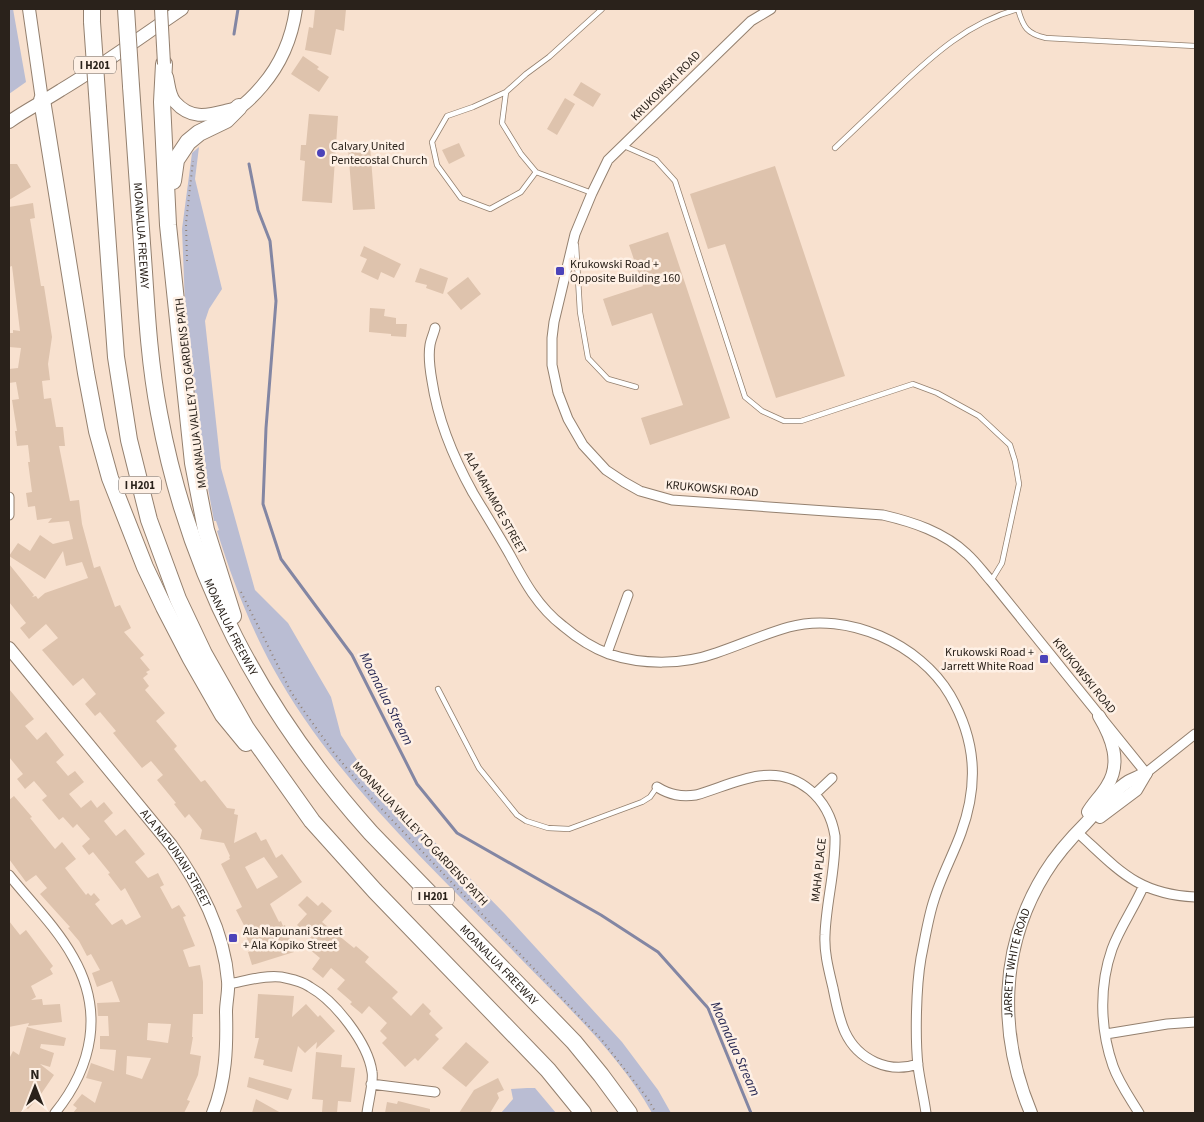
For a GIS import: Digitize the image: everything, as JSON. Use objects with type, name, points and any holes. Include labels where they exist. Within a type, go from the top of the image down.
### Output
[{"type":"highway","name":"MOANALUA FREEWAY","points":[[126,9],[150,351],[160,420],[172,474],[197,552],[229,630],[250,669],[294,736],[344,802],[383,845],[574,1042],[602,1075],[629,1113]]},
{"type":"highway","name":"I H201","points":[[92,15],[116,357],[129,440],[149,520],[178,599],[204,654],[246,728],[312,821],[375,891],[548,1070],[583,1113]]},
{"type":"highway","points":[[164,64],[162,102],[168,225],[180,272]]},
{"type":"highway","points":[[42,100],[86,373],[97,431],[110,478],[145,567],[191,659],[222,715],[312,821]]},
{"type":"highway","points":[[239,107],[226,120],[199,133],[188,142],[176,160],[172,174],[189,424],[199,496],[206,530],[250,669]]},
{"type":"street","points":[[29,9],[42,100]]},
{"type":"street","points":[[161,9],[164,64],[170,92],[175,101],[184,110],[192,114],[207,116],[239,107],[251,97],[274,70],[282,56],[292,30],[296,9]]},
{"type":"street","points":[[9,122],[104,62],[182,9]]},
{"type":"street","points":[[290,9],[292,30]]},
{"type":"street","name":"KRUKOWSKI ROAD","points":[[771,9],[751,20],[608,160],[575,234],[557,305],[552,338],[552,365],[558,393],[568,419],[583,445],[606,470],[640,491],[672,500],[860,513],[904,520],[952,542],[967,554],[990,581],[1146,773]]},
{"type":"street","name":"ALA MAHAMOE STREET","points":[[435,328],[429,346],[434,394],[444,431],[460,470],[534,597],[563,626],[608,653],[652,662],[683,660],[714,654],[789,627],[805,624],[850,626],[894,642],[918,658],[948,692],[962,718],[974,774],[972,791],[962,831],[934,898],[920,961],[918,1064],[926,1113]]},
{"type":"street","points":[[9,497],[9,515]]},
{"type":"street","points":[[608,653],[628,595]]},
{"type":"street","name":"ALA NAPUNANI STREET","points":[[9,648],[183,862],[211,913],[222,948],[228,984],[225,1070],[221,1091],[213,1113]]},
{"type":"street","points":[[1100,716],[1111,741],[1115,764],[1112,777],[1093,804],[1079,830],[1117,869],[1143,887],[1174,896],[1195,897]]},
{"type":"street","name":"JARRETT WHITE ROAD","points":[[1031,1113],[1021,1090],[1010,1043],[1008,998],[1012,959],[1022,923],[1036,888],[1057,856],[1079,830],[1104,815],[1136,790],[1146,773],[1195,734]]},
{"type":"street","name":"MAHA PLACE","points":[[657,787],[671,794],[688,796],[749,778],[770,775],[789,779],[803,785],[815,794],[827,809],[834,827],[835,836],[825,941],[828,968],[843,1027],[856,1048],[872,1061],[888,1067],[906,1069],[918,1064]]},
{"type":"street","points":[[815,794],[832,778]]},
{"type":"street","points":[[9,875],[68,949],[79,968],[88,996],[91,1024],[86,1057],[74,1088],[55,1113]]},
{"type":"street","points":[[1140,1113],[1113,1066],[1102,1009],[1103,993],[1112,950],[1143,887]]},
{"type":"street","points":[[228,984],[280,977],[302,982],[318,991],[361,1041],[368,1056],[373,1073],[367,1113]]},
{"type":"street","points":[[1106,1034],[1167,1024],[1195,1022]]},
{"type":"street","points":[[371,1084],[435,1092]]},
{"type":"lane","points":[[536,172],[521,192],[490,209],[461,198],[437,165],[432,142],[447,116],[506,92],[549,57],[602,9]]},
{"type":"lane","points":[[835,148],[932,56],[965,32],[1002,14],[1018,9],[1026,28],[1034,35],[1046,38],[1195,46]]},
{"type":"lane","points":[[506,92],[502,123],[521,154],[536,172],[592,193]]},
{"type":"lane","points":[[624,146],[656,160],[675,181],[745,397],[762,411],[784,422],[801,422],[913,384],[937,393],[979,416],[1010,446],[1019,484],[1002,563],[990,581]]},
{"type":"lane","points":[[575,234],[580,312],[588,358],[608,379],[636,387]]},
{"type":"lane","points":[[438,689],[479,768],[517,815],[526,822],[554,829],[576,827],[642,802],[650,797],[657,787]]},
{"type":"path","points":[[180,272],[193,160]]},
{"type":"path","name":"MOANALUA VALLEY TO GARDENS PATH","points":[[238,585],[244,602],[291,692],[349,773],[601,1039],[648,1098],[656,1113]]},
{"type":"shaded area","points":[[9,9],[13,9],[26,82],[9,94]]},
{"type":"shaded area","points":[[199,147],[195,179],[222,289],[209,309],[205,321],[221,468],[255,590],[288,623],[331,697],[341,735],[363,769],[505,914],[622,1042],[658,1090],[671,1113],[652,1113],[623,1069],[589,1029],[416,852],[353,783],[297,708],[256,635],[229,566],[217,531],[219,530],[216,521],[214,521],[200,444],[185,304],[182,229],[192,153]]},
{"type":"shaded area","points":[[535,1088],[556,1113],[501,1113],[513,1099],[511,1089]]},
{"type":"building","points":[[315,9],[346,9],[344,31],[336,29],[331,55],[305,50],[309,27],[313,28]]},
{"type":"building","points":[[303,56],[329,77],[319,92],[291,74]]},
{"type":"building","points":[[581,82],[601,94],[593,107],[573,95]]},
{"type":"building","points":[[565,98],[575,104],[557,135],[547,129]]},
{"type":"building","name":"Calvary United Pentecostal Church","points":[[309,114],[338,116],[332,203],[302,201],[305,161],[300,160],[301,145],[306,145]]},
{"type":"building","points":[[459,143],[465,156],[449,164],[442,150]]},
{"type":"building","points":[[370,146],[375,209],[353,210],[348,148]]},
{"type":"building","points":[[9,164],[17,164],[31,187],[9,200]]},
{"type":"building","points":[[775,166],[845,376],[776,398],[725,244],[708,249],[690,194]]},
{"type":"building","points":[[33,203],[35,218],[30,219],[52,337],[48,364],[50,380],[42,381],[44,399],[51,398],[56,427],[63,427],[65,446],[59,446],[70,501],[79,500],[82,524],[94,568],[100,566],[115,607],[120,605],[131,628],[124,632],[144,655],[140,658],[150,670],[146,672],[148,674],[143,678],[149,686],[145,690],[165,713],[156,721],[177,746],[174,749],[201,782],[205,780],[227,808],[235,809],[234,814],[238,815],[234,843],[256,832],[261,841],[266,839],[276,858],[282,854],[302,882],[270,904],[279,922],[281,921],[283,926],[285,925],[294,952],[252,965],[248,952],[251,951],[245,932],[247,931],[236,910],[242,907],[221,864],[230,859],[224,843],[200,839],[202,830],[189,814],[185,818],[174,804],[176,803],[157,780],[163,775],[151,761],[142,768],[113,733],[116,731],[100,712],[95,716],[85,704],[96,694],[83,678],[73,686],[42,650],[58,638],[46,624],[29,639],[20,628],[26,623],[9,602],[9,564],[34,595],[32,597],[36,596],[38,599],[45,593],[88,578],[82,562],[66,566],[63,551],[45,579],[9,556],[18,543],[30,551],[40,535],[53,544],[73,539],[69,521],[48,523],[52,518],[37,520],[35,506],[28,507],[26,493],[32,492],[28,445],[17,446],[15,431],[17,431],[12,400],[19,399],[16,382],[9,383],[9,369],[18,368],[21,348],[9,347],[10,333],[13,333],[13,330],[20,331],[12,266],[9,267],[9,207]],"holes":[[[264,857],[278,877],[257,889],[245,867]]]},
{"type":"building","points":[[668,232],[730,418],[650,445],[641,418],[683,405],[652,313],[612,326],[603,299],[643,286],[629,245]]},
{"type":"building","points":[[364,246],[401,264],[394,278],[381,272],[378,280],[361,272],[367,259],[360,256]]},
{"type":"building","points":[[420,268],[448,278],[443,294],[426,288],[427,285],[415,282]]},
{"type":"building","points":[[468,277],[481,294],[461,310],[447,293]]},
{"type":"building","points":[[370,308],[385,309],[384,316],[396,318],[396,324],[407,324],[406,337],[369,332]]},
{"type":"building","points":[[9,689],[34,719],[25,726],[37,740],[46,732],[64,755],[56,762],[68,776],[75,771],[84,782],[69,794],[81,808],[91,800],[97,808],[104,802],[113,813],[104,821],[116,836],[125,829],[145,854],[135,862],[148,878],[158,873],[164,885],[160,887],[172,909],[179,905],[186,916],[183,917],[195,946],[183,950],[189,967],[200,965],[203,982],[203,1014],[193,1014],[193,1037],[190,1054],[201,1056],[198,1075],[187,1100],[190,1101],[184,1113],[73,1113],[77,1108],[73,1105],[82,1094],[95,1103],[102,1082],[86,1078],[91,1063],[114,1071],[116,1050],[100,1049],[100,1036],[109,1036],[108,1016],[98,1016],[97,1003],[120,1002],[112,981],[97,987],[92,973],[100,970],[91,954],[87,956],[79,941],[68,928],[70,927],[40,894],[47,888],[36,875],[26,882],[9,859],[9,800],[14,796],[55,849],[62,842],[76,859],[65,868],[86,895],[88,893],[91,896],[94,893],[100,900],[95,904],[112,925],[122,919],[126,925],[141,917],[125,888],[121,891],[108,874],[110,873],[93,852],[89,855],[82,846],[90,839],[77,824],[73,828],[63,817],[59,820],[42,800],[47,796],[34,781],[25,789],[17,779],[23,774],[9,757]],"holes":[[[148,1023],[171,1024],[168,1043],[147,1040]],[[127,1056],[151,1058],[142,1079],[126,1074]]]},
{"type":"building","points":[[307,896],[318,906],[322,902],[332,911],[322,922],[354,948],[356,946],[369,957],[365,962],[398,992],[392,998],[411,1016],[423,1003],[431,1011],[429,1014],[443,1028],[435,1035],[439,1039],[418,1061],[415,1058],[405,1067],[382,1043],[387,1038],[380,1031],[387,1023],[369,1006],[362,1014],[350,1004],[352,1002],[337,989],[345,980],[331,968],[323,978],[312,969],[320,958],[309,949],[315,942],[297,925],[307,914],[298,905]]},
{"type":"building","points":[[9,921],[20,935],[26,930],[53,966],[50,969],[53,974],[31,986],[36,997],[31,1000],[42,999],[43,1005],[60,1004],[62,1022],[28,1026],[29,1023],[9,1027]]},
{"type":"building","points":[[258,994],[294,996],[292,1017],[306,1004],[335,1031],[316,1049],[317,1042],[305,1053],[298,1046],[292,1072],[263,1065],[264,1060],[254,1058],[259,1038],[255,1038]]},
{"type":"building","points":[[27,1027],[66,1038],[64,1046],[41,1044],[40,1048],[54,1053],[50,1067],[40,1064],[54,1075],[28,1109],[25,1107],[20,1113],[9,1113],[9,1059],[13,1051],[19,1055]]},
{"type":"building","points":[[466,1042],[489,1062],[466,1087],[442,1068]]},
{"type":"building","points":[[316,1052],[342,1055],[341,1067],[355,1068],[351,1102],[338,1101],[337,1113],[322,1112],[323,1100],[312,1099]]},
{"type":"building","points":[[249,1077],[292,1089],[288,1100],[247,1087]]},
{"type":"building","points":[[498,1078],[504,1090],[497,1093],[499,1098],[490,1113],[459,1113],[474,1090]]},
{"type":"building","points":[[256,1099],[281,1113],[252,1113]]},
{"type":"building","points":[[398,1101],[430,1109],[430,1113],[385,1113],[387,1102],[397,1104]]},
{"type":"waterway","name":"Moanalua Stream","points":[[234,34],[238,9]]},
{"type":"waterway","name":"Moanalua Stream","points":[[249,164],[258,210],[270,241],[276,301],[266,428],[263,504],[281,559],[352,655],[417,784],[457,833],[601,915],[658,952],[708,1008],[751,1113]]},
{"type":"place","name":"Calvary United Pentecostal Church","points":[[321,153]]},
{"type":"place","name":"Krukowski Road + Opposite Building 160","points":[[560,271]]},
{"type":"place","name":"Krukowski Road + Jarrett White Road","points":[[1044,659]]},
{"type":"place","name":"Ala Napunani Street + Ala Kopiko Street","points":[[233,938]]}]
